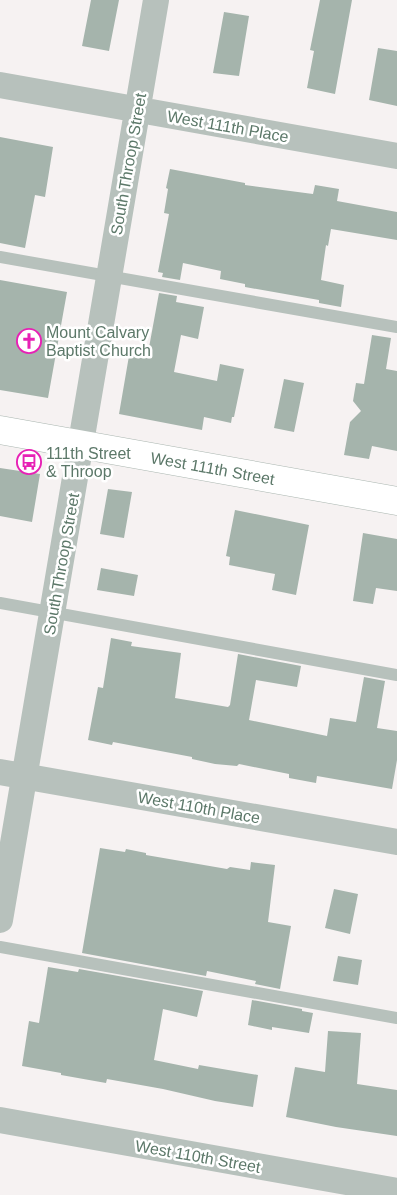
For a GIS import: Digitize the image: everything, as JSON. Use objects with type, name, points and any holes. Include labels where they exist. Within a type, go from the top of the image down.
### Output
[{"type":"main road","name":"West 111th Street","points":[[0,430],[397,501]]},
{"type":"street","name":"South Throop Street","points":[[0,920],[12,774],[53,613],[156,0]]},
{"type":"street","name":"West 111th Place","points":[[0,85],[397,156]]},
{"type":"street","name":"West 110th Place","points":[[12,774],[397,842]]},
{"type":"street","name":"West 110th Street","points":[[0,1120],[397,1191]]},
{"type":"lane","points":[[0,257],[397,327]]},
{"type":"lane","points":[[0,603],[397,674]]},
{"type":"lane","points":[[0,948],[397,1018]]},
{"type":"building","points":[[91,0],[119,0],[109,51],[82,46]]},
{"type":"building","points":[[320,0],[352,0],[335,94],[307,88],[314,51],[310,50]]},
{"type":"building","points":[[224,12],[249,16],[239,76],[213,73]]},
{"type":"building","points":[[378,48],[397,51],[397,106],[369,100]]},
{"type":"building","points":[[0,137],[53,147],[45,197],[35,195],[25,248],[0,243]]},
{"type":"building","points":[[170,169],[245,183],[245,185],[313,194],[315,185],[339,189],[337,201],[397,212],[397,240],[331,229],[328,246],[326,245],[321,280],[344,285],[341,307],[319,303],[319,300],[245,287],[245,284],[220,279],[221,271],[183,263],[180,280],[162,277],[163,273],[158,272],[169,214],[164,213]]},
{"type":"building","name":"Mount Calvary Baptist Church","points":[[0,280],[67,292],[48,398],[0,390]]},
{"type":"building","points":[[159,293],[177,296],[176,302],[204,307],[198,339],[181,335],[174,372],[217,381],[220,364],[244,369],[234,417],[232,417],[231,423],[204,417],[202,430],[119,414],[130,350],[148,353]]},
{"type":"building","points":[[372,335],[391,338],[386,369],[397,371],[397,451],[372,446],[369,459],[344,455],[350,422],[361,411],[353,401],[356,383],[364,384]]},
{"type":"building","points":[[284,379],[304,383],[294,432],[274,428]]},
{"type":"building","points":[[0,468],[40,474],[32,522],[0,516]]},
{"type":"building","points":[[108,489],[132,492],[124,538],[100,534]]},
{"type":"building","points":[[235,510],[309,525],[296,595],[272,590],[275,574],[229,565],[230,557],[226,556]]},
{"type":"building","points":[[363,533],[397,539],[397,591],[376,588],[373,604],[353,601]]},
{"type":"building","points":[[101,568],[138,575],[134,596],[97,590]]},
{"type":"building","points":[[111,638],[132,642],[131,646],[181,653],[175,698],[228,707],[230,705],[238,654],[301,666],[297,687],[256,680],[249,720],[327,736],[330,718],[356,722],[364,677],[385,681],[377,728],[397,731],[397,760],[392,789],[317,776],[316,783],[289,778],[289,774],[239,764],[237,766],[215,764],[192,759],[192,757],[113,742],[112,745],[88,740],[98,687],[103,688]]},
{"type":"building","points":[[100,848],[125,852],[126,849],[146,853],[146,855],[227,869],[230,867],[250,870],[251,862],[275,865],[268,922],[291,926],[280,989],[255,984],[256,981],[207,971],[206,976],[82,953]]},
{"type":"building","points":[[334,889],[358,894],[350,934],[325,928]]},
{"type":"building","points":[[338,956],[362,960],[358,985],[333,981]]},
{"type":"building","points":[[48,967],[78,972],[79,969],[203,991],[197,1017],[163,1009],[154,1060],[198,1069],[199,1065],[258,1075],[253,1107],[107,1079],[106,1083],[22,1066],[29,1021],[39,1023]]},
{"type":"building","points":[[252,1000],[302,1009],[302,1011],[313,1013],[309,1033],[272,1027],[272,1030],[248,1025]]},
{"type":"building","points":[[328,1031],[361,1033],[357,1084],[397,1090],[397,1136],[286,1117],[295,1067],[325,1072]]},
{"type":"place","name":"Mount Calvary Baptist Church","points":[[29,341]]},
{"type":"place","name":"111th Street & Throop","points":[[29,462]]}]
